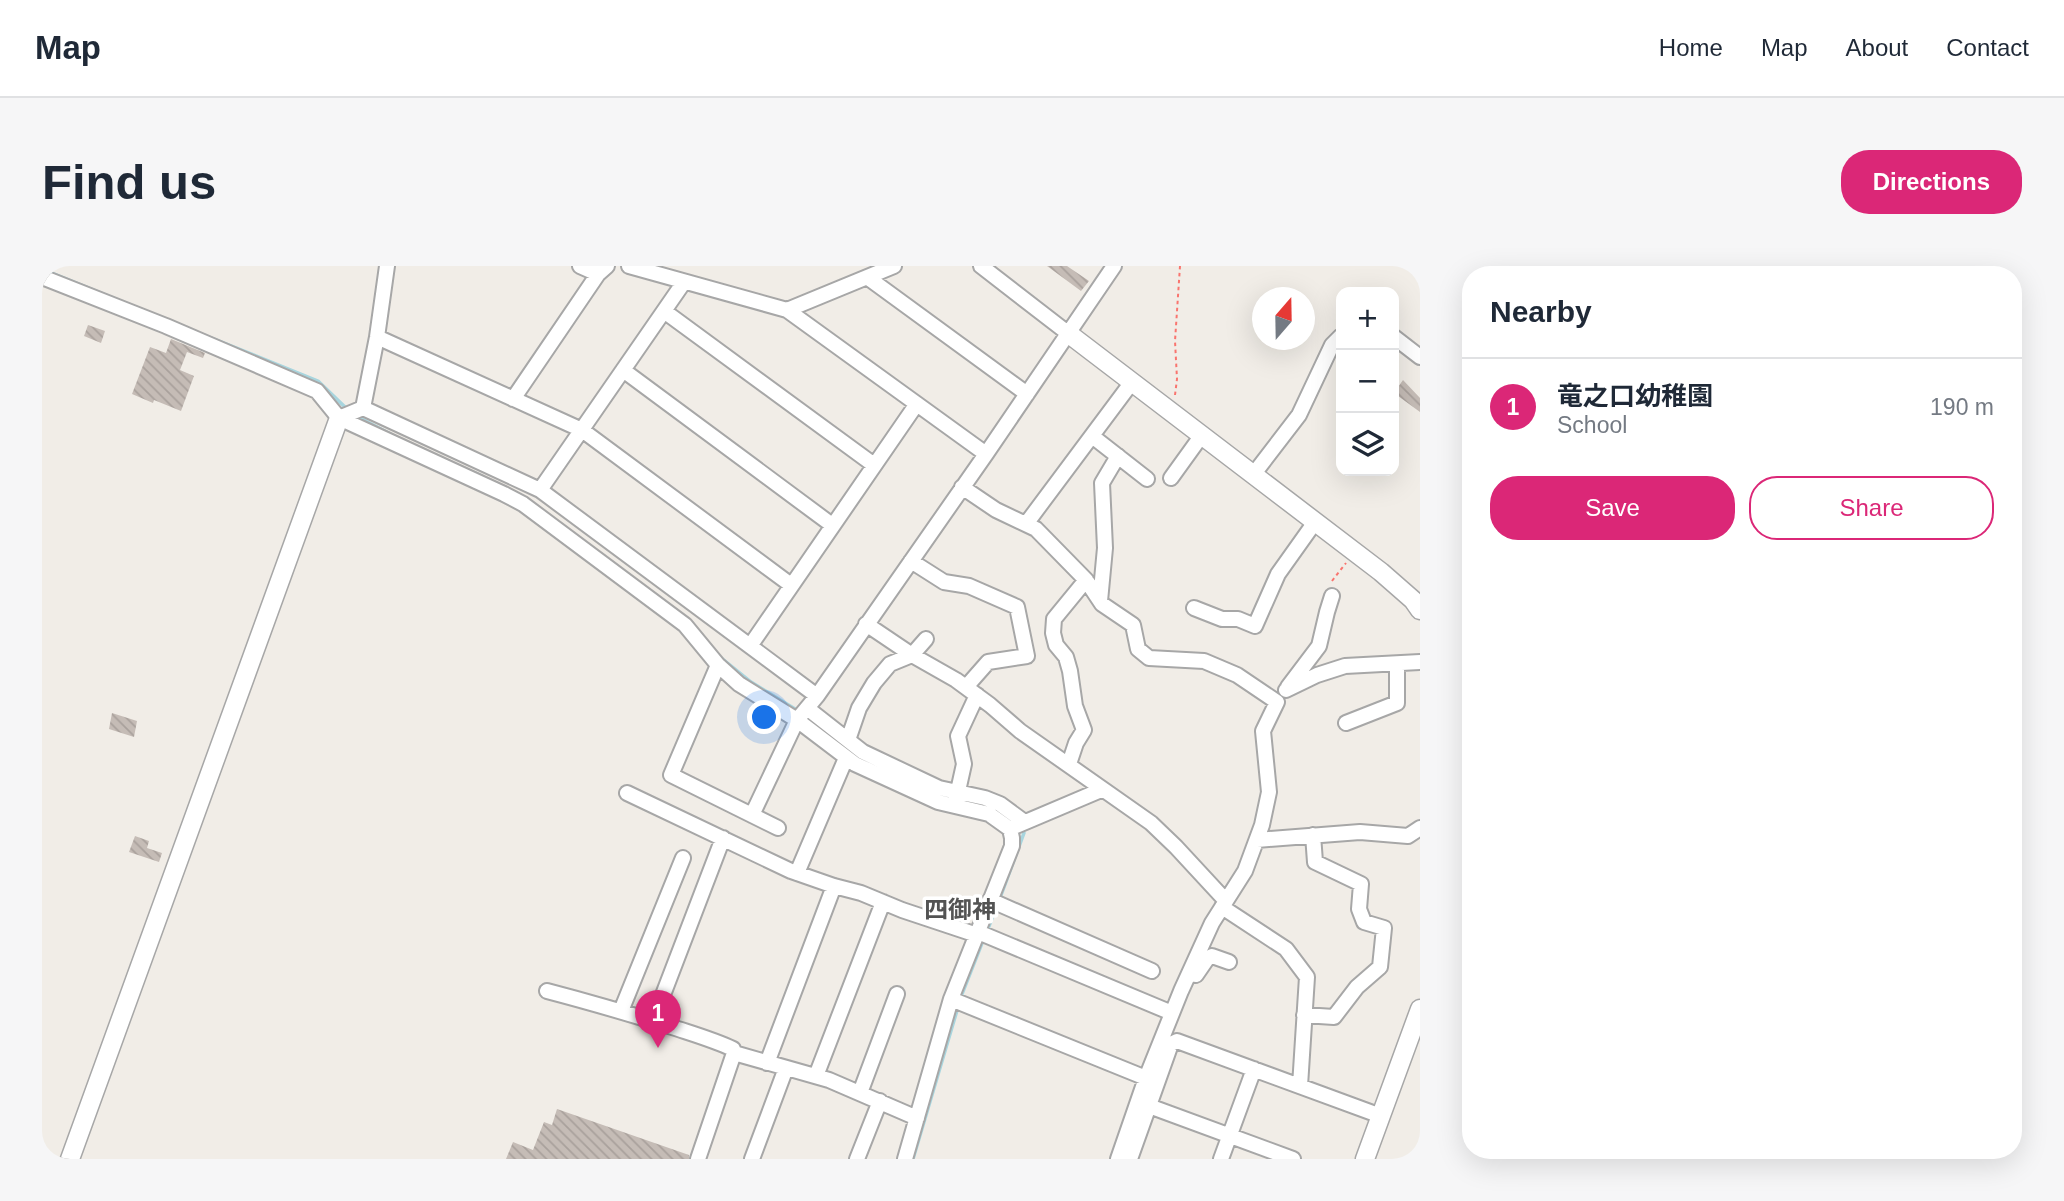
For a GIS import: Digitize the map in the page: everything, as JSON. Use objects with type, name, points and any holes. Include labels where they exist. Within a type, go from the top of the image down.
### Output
[{"type":"street","points":[[363,408],[387,266]]},
{"type":"street","points":[[513,399],[603,270],[580,266]]},
{"type":"street","points":[[629,266],[787,310],[986,454]]},
{"type":"street","points":[[787,310],[894,266]]},
{"type":"street","points":[[981,266],[1381,572],[1413,600],[1420,610]]},
{"type":"street","points":[[752,815],[797,720],[986,454],[1114,266]]},
{"type":"street","points":[[42,277],[317,391],[339,418],[523,504],[685,625],[718,665],[739,684],[797,720],[855,764],[938,802],[985,798],[1000,804],[1017,825]]},
{"type":"street","points":[[867,277],[1027,394]]},
{"type":"street","points":[[540,490],[684,282]]},
{"type":"street","points":[[664,311],[874,465]]},
{"type":"street","points":[[377,337],[582,430],[791,585]]},
{"type":"street","points":[[1253,475],[1299,415],[1336,341]]},
{"type":"street","points":[[1399,341],[1420,356]]},
{"type":"street","points":[[623,370],[832,525]]},
{"type":"street","points":[[1026,524],[1132,382]]},
{"type":"street","points":[[750,646],[916,405]]},
{"type":"street","points":[[70,1159],[339,418],[363,408],[540,490],[750,646],[863,752],[939,788],[956,800]]},
{"type":"street","points":[[1171,478],[1202,435]]},
{"type":"street","points":[[1091,436],[1147,479]]},
{"type":"street","points":[[1100,601],[1105,548],[1102,483],[1118,457]]},
{"type":"street","points":[[962,487],[996,510],[1036,529],[1086,580],[1100,601],[1133,625],[1138,649],[1149,658],[1204,661],[1281,696]]},
{"type":"street","points":[[1194,608],[1222,619],[1238,619],[1255,626],[1278,574],[1315,522]]},
{"type":"street","points":[[911,561],[944,582],[969,586],[1017,607],[1027,656],[988,662],[971,691],[958,736],[964,764],[956,800]]},
{"type":"street","points":[[1069,764],[1084,730],[1075,706],[1066,657],[1056,645],[1054,619],[1086,580]]},
{"type":"street","points":[[1118,1159],[1146,1078],[1181,991],[1212,923],[1245,871],[1257,840],[1269,793],[1263,731],[1281,696],[1319,646],[1332,596]]},
{"type":"street","points":[[866,624],[971,691],[1020,731],[1151,823],[1176,846],[1224,904],[1286,949],[1307,977],[1300,1086]]},
{"type":"street","points":[[848,740],[859,708],[874,683],[890,664],[912,655],[926,639]]},
{"type":"street","points":[[1281,696],[1317,675],[1345,666],[1420,662]]},
{"type":"street","points":[[1346,723],[1397,703],[1397,664]]},
{"type":"street","points":[[718,665],[671,775],[778,828]]},
{"type":"street","points":[[797,873],[846,758]]},
{"type":"street","points":[[1017,825],[1101,790]]},
{"type":"street","points":[[627,793],[797,873],[982,934],[1172,1013]]},
{"type":"street","points":[[905,1159],[957,1002],[982,934],[997,903],[1017,825]]},
{"type":"street","points":[[1257,840],[1360,832],[1408,836],[1420,828]]},
{"type":"street","points":[[1304,1015],[1334,1017],[1357,987],[1381,967],[1384,928],[1364,922],[1359,909],[1361,884],[1315,862],[1313,835]]},
{"type":"street","points":[[653,1021],[723,838]]},
{"type":"street","points":[[621,1011],[683,858]]},
{"type":"street","points":[[767,1063],[834,886]]},
{"type":"street","points":[[816,1076],[883,902]]},
{"type":"street","points":[[997,903],[1152,971]]},
{"type":"street","points":[[1181,991],[1207,958],[1212,956],[1229,962]]},
{"type":"street","points":[[547,991],[653,1021],[722,1044],[733,1049],[734,1053],[816,1076],[918,1118]]},
{"type":"street","points":[[860,1093],[897,994]]},
{"type":"street","points":[[957,1002],[1146,1078]]},
{"type":"street","points":[[1365,1159],[1416,1031],[1420,1009]]},
{"type":"street","points":[[1130,1159],[1171,1044],[1177,1041],[1381,1116]]},
{"type":"street","points":[[698,1159],[734,1053]]},
{"type":"street","points":[[752,1159],[786,1068]]},
{"type":"street","points":[[1222,1159],[1254,1069]]},
{"type":"street","points":[[857,1159],[880,1101]]},
{"type":"street","points":[[1149,1106],[1293,1159]]},
{"type":"path","points":[[1174,414],[1180,266]]},
{"type":"path","points":[[1332,596],[1332,583],[1354,551]]},
{"type":"building","points":[[1047,266],[1067,266],[1089,281],[1081,291]]},
{"type":"building","points":[[88,325],[105,331],[101,343],[84,336]]},
{"type":"building","points":[[171,339],[205,353],[203,358],[187,352],[180,370],[194,376],[181,411],[132,394],[150,347],[166,353]]},
{"type":"building","points":[[1403,380],[1420,398],[1420,412],[1399,397],[1399,386]]},
{"type":"building","points":[[112,713],[137,721],[134,737],[109,729]]},
{"type":"building","points":[[135,836],[149,841],[147,848],[162,853],[159,862],[129,852]]},
{"type":"building","points":[[557,1109],[689,1155],[689,1159],[506,1159],[513,1142],[533,1150],[544,1122],[552,1125]]},
{"type":"waterway","points":[[42,269],[138,308]]},
{"type":"waterway","points":[[194,331],[318,381],[347,409]]},
{"type":"waterway","points":[[356,416],[402,440]]},
{"type":"waterway","points":[[457,465],[482,476]]},
{"type":"waterway","points":[[720,657],[751,682],[800,712]]},
{"type":"waterway","points":[[848,749],[874,765]]},
{"type":"waterway","points":[[1000,898],[1024,833],[1019,828]]},
{"type":"waterway","points":[[987,931],[997,906]]},
{"type":"waterway","points":[[960,999],[984,938]]},
{"type":"waterway","points":[[913,1159],[958,1007]]},
{"type":"place","name":"竜之口幼稚園","points":[[658,1048]]},
{"type":"district","name":"四御神","points":[[960,909]]}]
